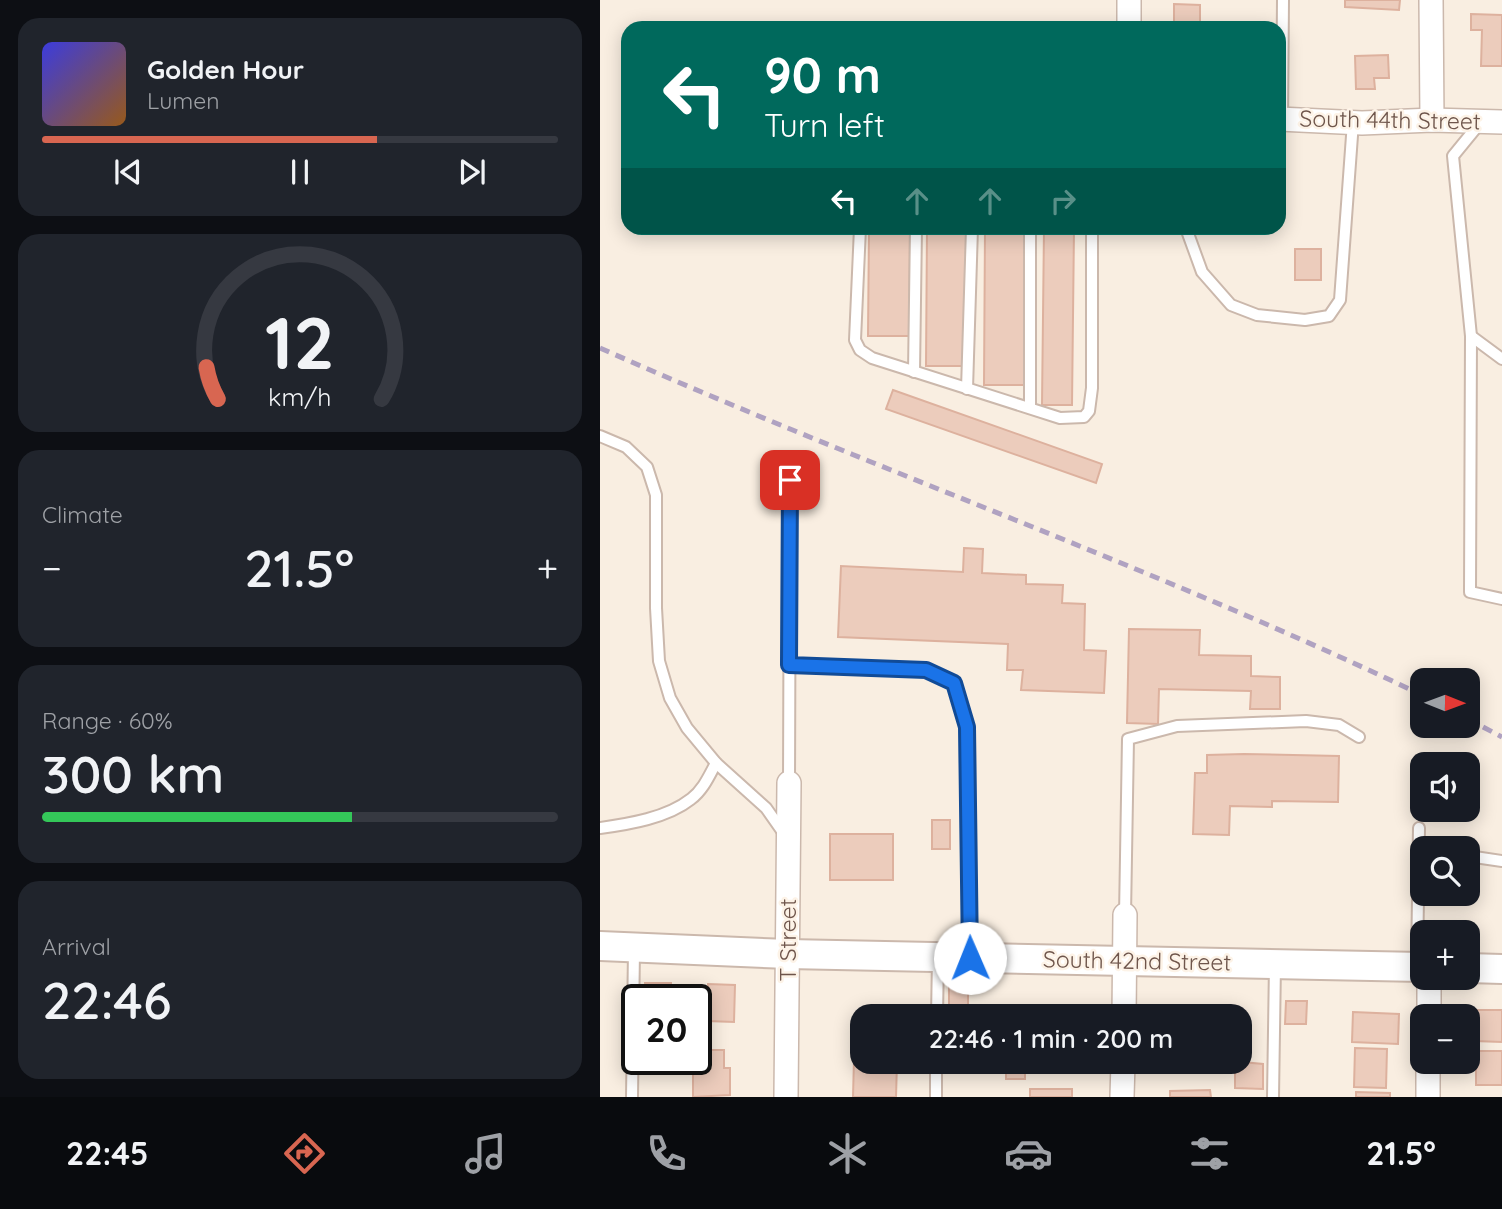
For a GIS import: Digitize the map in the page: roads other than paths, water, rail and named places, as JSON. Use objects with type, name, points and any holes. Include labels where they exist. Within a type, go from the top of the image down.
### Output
[{"type":"street","points":[[1129,0],[1129,21]]},
{"type":"street","points":[[1431,0],[1432,120]]},
{"type":"street","name":"South 44th Street","points":[[1286,119],[1492,122]]},
{"type":"street","name":"T Street","points":[[786,1097],[789,783]]},
{"type":"street","points":[[1124,1004],[1125,915]]},
{"type":"street","name":"South 42nd Street","points":[[600,946],[788,954],[1275,964],[1410,970]]},
{"type":"street","points":[[1480,968],[1502,969]]},
{"type":"street","points":[[1122,1097],[1123,1074]]},
{"type":"street","points":[[1428,1074],[1428,1097]]},
{"type":"lane","points":[[1282,21],[1283,0]]},
{"type":"lane","points":[[1189,235],[1202,272],[1231,305],[1257,316],[1305,320],[1329,316],[1340,300],[1353,122]]},
{"type":"lane","points":[[1492,122],[1453,156],[1472,336],[1470,592],[1502,600]]},
{"type":"lane","points":[[860,235],[855,340],[860,350],[872,358],[1060,418],[1084,417],[1089,411],[1092,388],[1092,235]]},
{"type":"lane","points":[[914,372],[916,235]]},
{"type":"lane","points":[[967,389],[972,235]]},
{"type":"lane","points":[[1030,235],[1030,408]]},
{"type":"lane","points":[[1472,336],[1502,359]]},
{"type":"lane","points":[[600,436],[626,447],[647,467],[656,495],[659,661],[670,698],[687,728],[716,763],[766,808],[788,841]]},
{"type":"lane","points":[[789,783],[790,480]]},
{"type":"lane","points":[[789,665],[926,670],[954,683],[967,727],[970,958]]},
{"type":"lane","points":[[1125,915],[1128,739],[1177,726],[1306,721],[1339,725],[1359,737]]},
{"type":"lane","points":[[600,828],[663,813],[690,799],[705,783],[716,763]]},
{"type":"lane","points":[[1419,828],[1420,836]]},
{"type":"lane","points":[[1480,858],[1502,861]]},
{"type":"lane","points":[[632,1097],[634,947]]},
{"type":"lane","points":[[937,1004],[938,957]]},
{"type":"lane","points":[[1274,1097],[1275,964]]},
{"type":"lane","points":[[936,1074],[936,1097]]},
{"type":"railway","points":[[600,348],[1219,604],[1410,689]]},
{"type":"railway","points":[[1480,725],[1502,737]]}]
